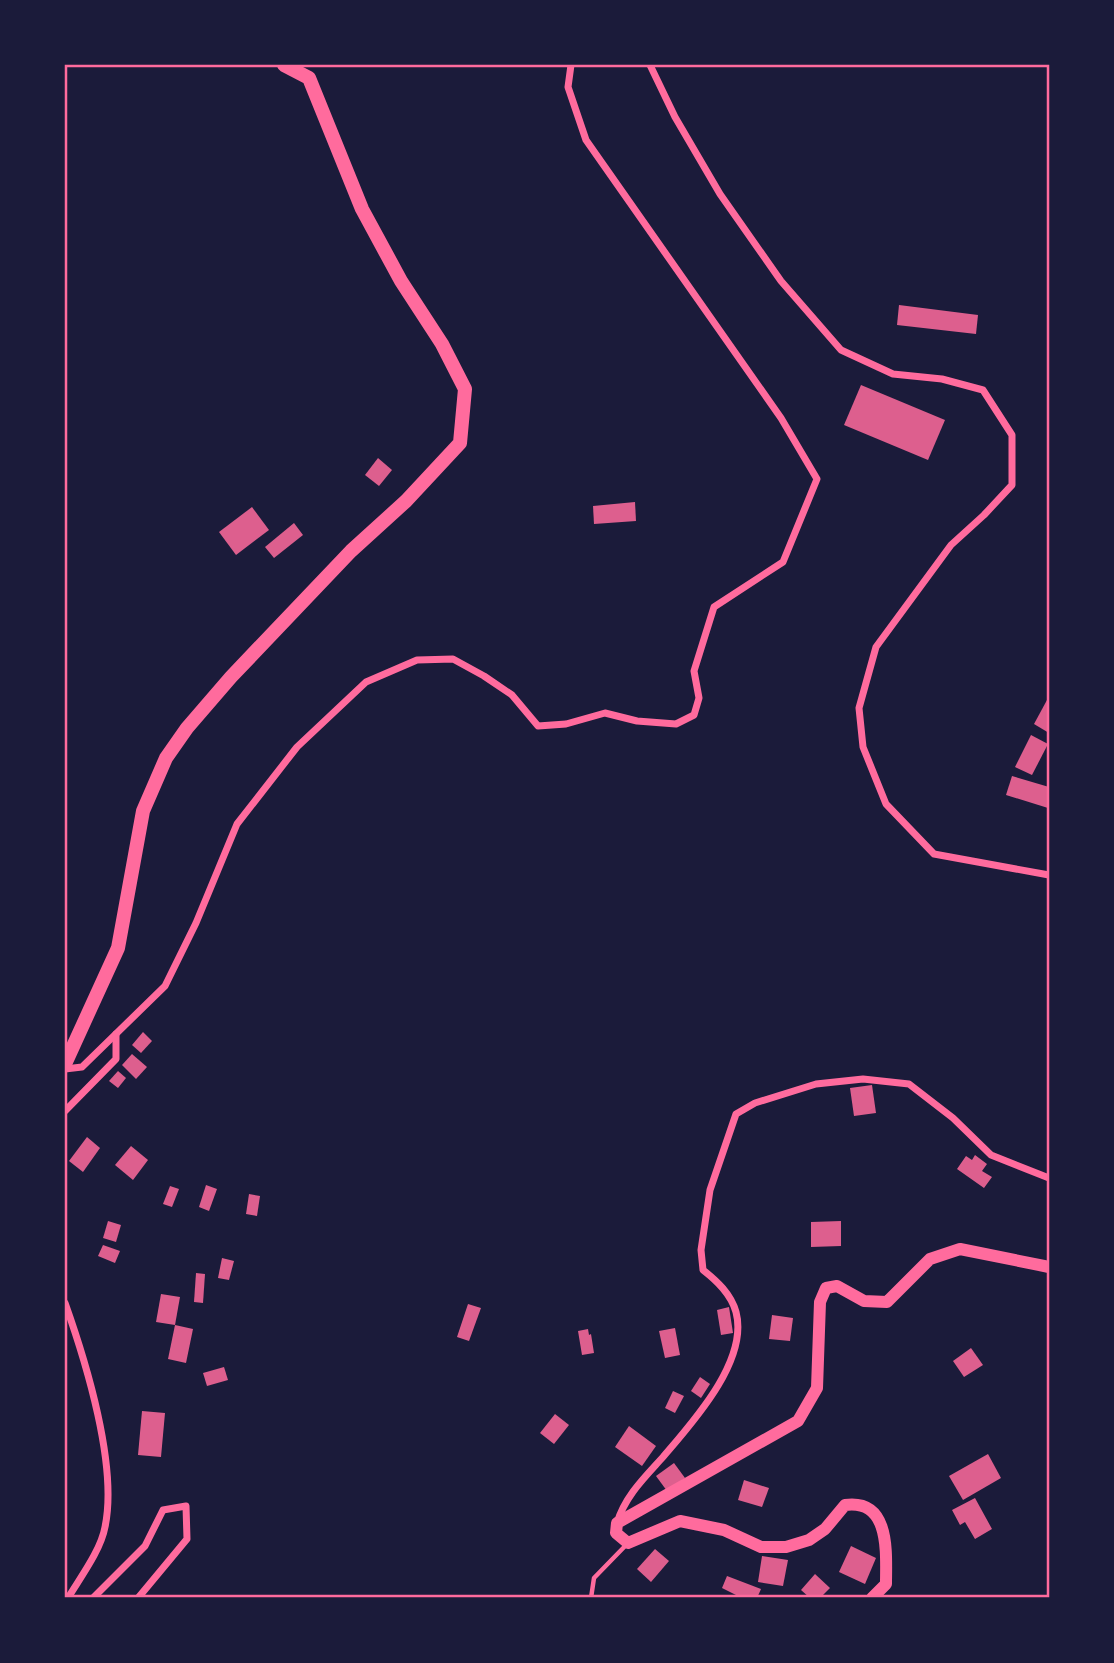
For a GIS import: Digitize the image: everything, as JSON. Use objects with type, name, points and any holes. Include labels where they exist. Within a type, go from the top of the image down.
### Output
[{"type":"highway","points":[[65,1067],[118,948],[143,811],[166,758],[187,728],[231,677],[351,551],[406,501],[460,443],[465,389],[442,344],[401,281],[362,209],[309,78],[284,65]]},
{"type":"main road","points":[[872,1598],[886,1584],[887,1540],[872,1510],[858,1503],[845,1505],[825,1529],[809,1540],[786,1547],[761,1547],[724,1530],[680,1521],[628,1543],[617,1533],[617,1523],[797,1422],[817,1388],[820,1302],[826,1288],[837,1286],[863,1301],[887,1302],[930,1259],[960,1249],[1049,1267]]},
{"type":"street","points":[[65,1067],[82,1067],[164,986],[196,923],[237,824],[297,747],[366,682],[417,660],[453,659],[512,695],[538,726],[566,724],[605,713],[676,724],[694,715],[699,698],[694,671],[714,607],[783,562],[817,479],[781,418],[586,140],[568,87],[571,65]]},
{"type":"street","points":[[650,65],[675,117],[720,194],[781,281],[841,349],[893,374],[942,379],[983,390],[1013,435],[1012,485],[951,545],[876,647],[859,708],[863,747],[886,804],[934,854],[1049,875]]},
{"type":"street","points":[[65,1111],[116,1059],[116,1034]]},
{"type":"street","points":[[617,1523],[622,1505],[687,1428],[724,1376],[737,1339],[736,1312],[722,1285],[704,1270],[701,1251],[710,1190],[736,1114],[755,1103],[816,1084],[863,1079],[909,1084],[953,1118],[991,1155],[1049,1178]]},
{"type":"street","points":[[65,1303],[96,1404],[109,1498],[105,1530],[68,1598]]},
{"type":"street","points":[[93,1598],[145,1546],[163,1510],[186,1506],[187,1539],[138,1598]]},
{"type":"lane","points":[[591,1598],[594,1578],[628,1543]]},
{"type":"building","points":[[899,305],[978,315],[976,334],[897,325]]},
{"type":"building","points":[[861,385],[945,420],[928,460],[844,425]]},
{"type":"building","points":[[378,458],[392,470],[379,486],[365,475]]},
{"type":"building","points":[[635,502],[636,521],[594,524],[593,506]]},
{"type":"building","points":[[252,507],[269,530],[236,555],[219,532]]},
{"type":"building","points":[[294,523],[303,535],[274,558],[265,547]]},
{"type":"building","points":[[1047,700],[1049,701],[1049,733],[1034,724]]},
{"type":"building","points":[[1031,735],[1048,744],[1032,775],[1015,767]]},
{"type":"building","points":[[1012,776],[1049,787],[1048,808],[1006,795]]},
{"type":"building","points":[[143,1032],[152,1041],[141,1053],[132,1045]]},
{"type":"building","points":[[132,1054],[147,1067],[136,1079],[122,1065]]},
{"type":"building","points":[[118,1071],[126,1078],[118,1088],[109,1081]]},
{"type":"building","points":[[872,1085],[876,1113],[854,1116],[850,1088]]},
{"type":"building","points":[[87,1137],[100,1148],[83,1172],[69,1161]]},
{"type":"building","points":[[131,1146],[148,1160],[133,1180],[115,1165]]},
{"type":"building","points":[[975,1155],[987,1164],[982,1171],[992,1177],[984,1188],[957,1169],[966,1156],[972,1160]]},
{"type":"building","points":[[206,1185],[217,1189],[209,1211],[199,1207]]},
{"type":"building","points":[[170,1186],[179,1189],[172,1207],[163,1204]]},
{"type":"building","points":[[249,1194],[260,1196],[257,1216],[246,1214]]},
{"type":"building","points":[[108,1221],[121,1225],[116,1242],[103,1238]]},
{"type":"building","points":[[841,1221],[841,1246],[811,1247],[811,1222]]},
{"type":"building","points":[[103,1245],[120,1251],[115,1263],[98,1256]]},
{"type":"building","points":[[222,1258],[234,1261],[229,1280],[218,1278]]},
{"type":"building","points":[[196,1273],[205,1274],[203,1303],[194,1302]]},
{"type":"building","points":[[161,1294],[180,1297],[175,1325],[156,1322]]},
{"type":"building","points":[[468,1304],[481,1308],[469,1341],[457,1337]]},
{"type":"building","points":[[729,1307],[733,1333],[721,1335],[717,1310]]},
{"type":"building","points":[[772,1315],[793,1318],[790,1341],[769,1339]]},
{"type":"building","points":[[175,1325],[193,1329],[186,1363],[168,1359]]},
{"type":"building","points":[[675,1328],[680,1355],[665,1358],[659,1331]]},
{"type":"building","points":[[588,1329],[594,1353],[582,1355],[578,1331]]},
{"type":"building","points":[[971,1348],[983,1365],[964,1377],[953,1361]]},
{"type":"building","points":[[224,1367],[228,1380],[207,1386],[203,1373]]},
{"type":"building","points":[[700,1377],[710,1384],[701,1398],[691,1391]]},
{"type":"building","points":[[673,1391],[684,1396],[675,1413],[665,1408]]},
{"type":"building","points":[[142,1411],[165,1413],[161,1457],[138,1455]]},
{"type":"building","points":[[555,1414],[569,1425],[554,1444],[540,1433]]},
{"type":"building","points":[[629,1426],[656,1446],[642,1466],[615,1447]]},
{"type":"building","points":[[988,1454],[1001,1478],[963,1500],[949,1476]]},
{"type":"building","points":[[674,1463],[685,1478],[667,1491],[656,1476]]},
{"type":"building","points":[[744,1480],[769,1488],[762,1507],[738,1500]]},
{"type":"building","points":[[975,1498],[992,1529],[975,1539],[965,1522],[960,1525],[952,1510]]},
{"type":"building","points":[[851,1546],[876,1558],[865,1584],[839,1572]]},
{"type":"building","points":[[655,1549],[669,1561],[651,1582],[637,1569]]},
{"type":"building","points":[[762,1556],[788,1560],[783,1586],[758,1582]]},
{"type":"building","points":[[815,1574],[830,1588],[820,1598],[810,1598],[801,1590]]},
{"type":"building","points":[[727,1576],[761,1589],[757,1598],[742,1598],[722,1588]]}]
